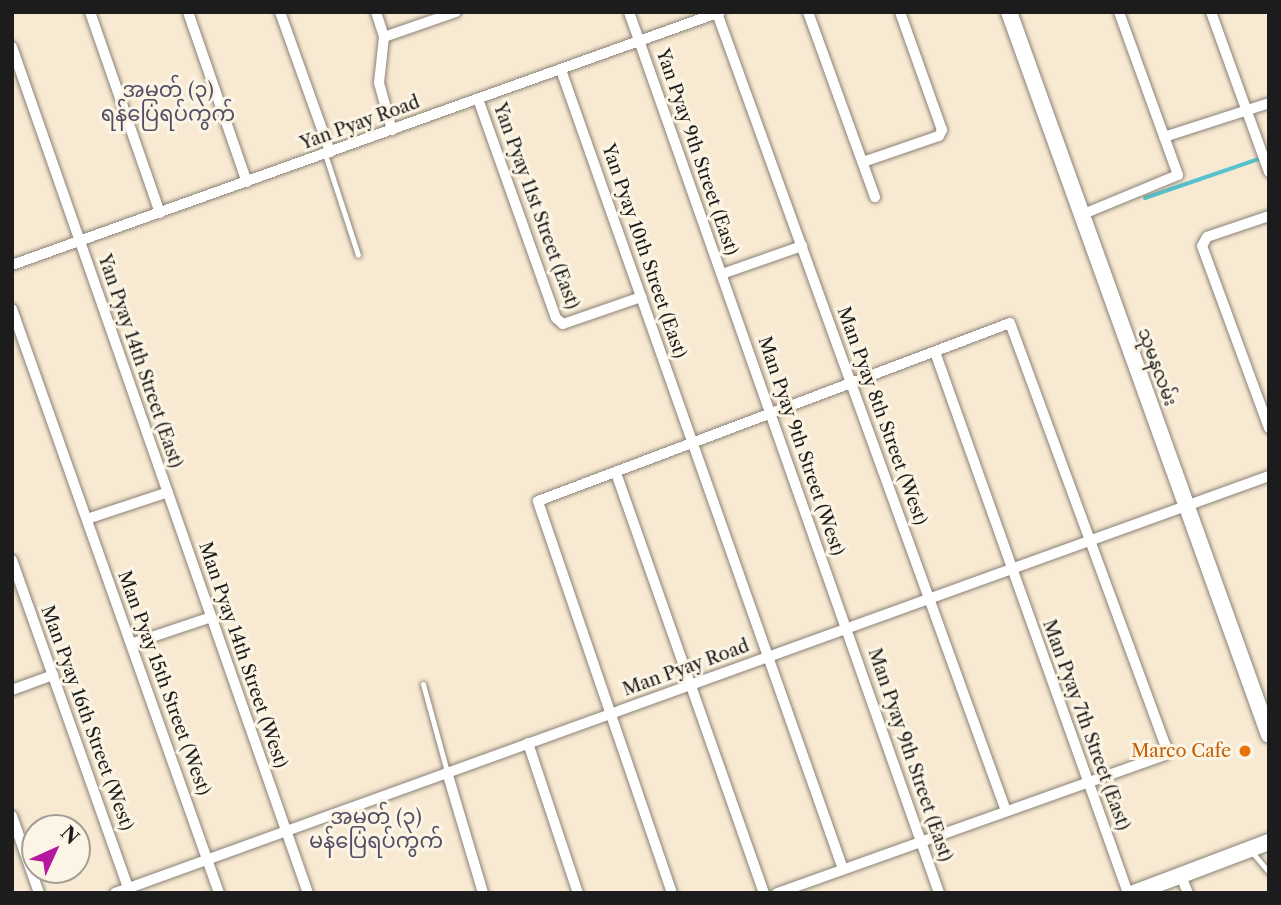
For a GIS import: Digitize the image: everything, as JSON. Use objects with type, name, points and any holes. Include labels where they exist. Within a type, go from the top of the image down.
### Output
[{"type":"street","points":[[90,12],[160,213]]},
{"type":"street","points":[[188,12],[247,182]]},
{"type":"street","points":[[280,12],[327,153]]},
{"type":"street","points":[[376,12],[384,37],[379,83],[392,130]]},
{"type":"street","points":[[384,37],[456,12]]},
{"type":"street","name":"Yan Pyay 9th Street (East)","points":[[629,12],[722,274]]},
{"type":"street","points":[[808,12],[875,197]]},
{"type":"street","points":[[863,162],[939,136],[942,130],[900,12]]},
{"type":"street","name":"သုမနလမ်း","points":[[1009,12],[1269,735]]},
{"type":"street","points":[[1082,215],[1178,175],[1119,12]]},
{"type":"street","points":[[1211,12],[1269,172]]},
{"type":"street","name":"Yan Pyay Road","points":[[12,265],[719,13]]},
{"type":"street","name":"Man Pyay 8th Street (West)","points":[[719,13],[1006,811]]},
{"type":"street","name":"Yan Pyay 14th Street (East)","points":[[12,47],[167,492]]},
{"type":"street","name":"Yan Pyay 10th Street (East)","points":[[561,70],[843,869]]},
{"type":"street","name":"Yan Pyay 11st Street (East)","points":[[478,99],[556,318],[563,324],[641,297]]},
{"type":"street","points":[[1164,137],[1269,103]]},
{"type":"street","points":[[1269,216],[1202,243],[1269,428]]},
{"type":"street","points":[[722,274],[802,246]]},
{"type":"street","name":"Man Pyay 9th Street (West)","points":[[722,274],[847,629]]},
{"type":"street","name":"Man Pyay 15th Street (West)","points":[[12,309],[219,893]]},
{"type":"street","points":[[672,893],[538,501],[1010,323],[1165,755],[777,893]]},
{"type":"street","name":"Man Pyay 7th Street (East)","points":[[935,352],[1128,893]]},
{"type":"street","points":[[616,473],[764,893]]},
{"type":"street","name":"Man Pyay Road","points":[[115,893],[1269,476]]},
{"type":"street","points":[[87,519],[167,492]]},
{"type":"street","name":"Man Pyay 14th Street (West)","points":[[167,492],[308,893]]},
{"type":"street","name":"Man Pyay 16th Street (West)","points":[[12,560],[129,890]]},
{"type":"street","points":[[131,644],[211,617]]},
{"type":"street","name":"Man Pyay 9th Street (East)","points":[[847,629],[939,893]]},
{"type":"street","points":[[12,690],[53,675]]},
{"type":"street","points":[[528,743],[578,893]]},
{"type":"street","points":[[447,772],[482,893]]},
{"type":"street","points":[[12,816],[39,893]]},
{"type":"street","points":[[1133,893],[1269,842]]},
{"type":"street","points":[[1181,876],[1188,893]]},
{"type":"lane","points":[[327,153],[358,255]]},
{"type":"lane","points":[[423,684],[447,772]]},
{"type":"lane","points":[[1250,849],[1269,872]]},
{"type":"waterway","points":[[1145,198],[1262,158]]},
{"type":"place","name":"Marco Cafe","points":[[1245,751]]},
{"type":"district","name":"အမှတ် (၃) ရန်ပြေရပ်ကွက်","points":[[168,102]]},
{"type":"district","name":"အမှတ် (၃) မန်ပြေရပ်ကွက်","points":[[376,829]]}]
